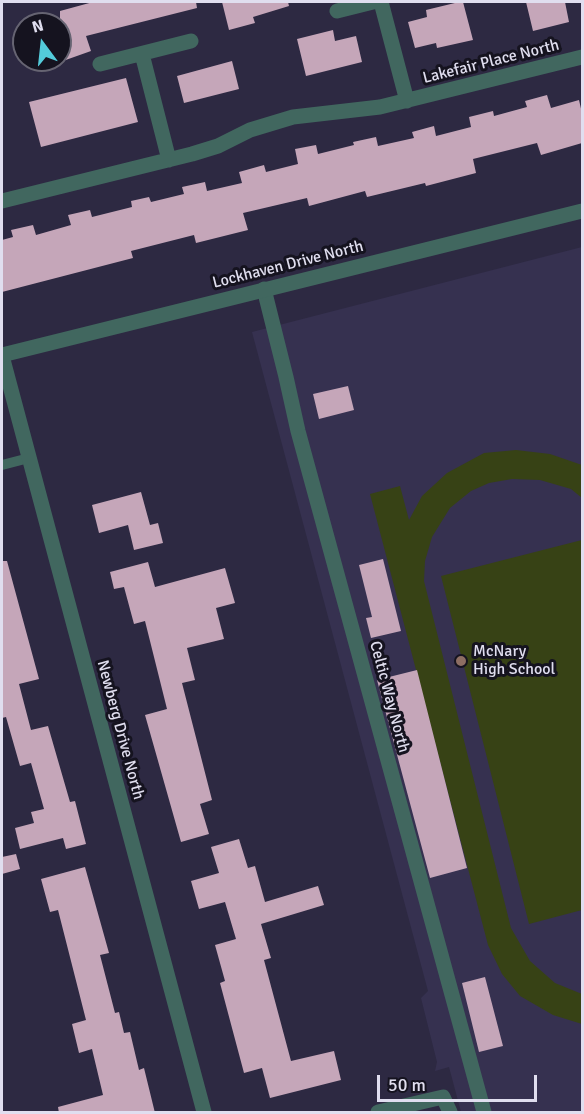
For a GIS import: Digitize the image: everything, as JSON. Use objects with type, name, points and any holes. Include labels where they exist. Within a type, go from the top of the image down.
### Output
[{"type":"street","points":[[337,11],[374,2]]},
{"type":"street","name":"Lakefair Place North","points":[[381,2],[408,101]]},
{"type":"street","points":[[100,64],[191,41]]},
{"type":"street","points":[[142,54],[169,160]]},
{"type":"street","name":"Lakefair Place North","points":[[2,201],[218,146],[250,129],[293,117],[366,110],[582,57]]},
{"type":"street","name":"Lockhaven Drive North","points":[[2,355],[582,211]]},
{"type":"street","name":"Celtic Way North","points":[[264,290],[298,431],[484,1113]]},
{"type":"street","name":"Newberg Drive North","points":[[2,355],[204,1113]]},
{"type":"street","points":[[378,1113],[443,1097],[450,1113]]},
{"type":"lane","points":[[2,465],[29,458]]},
{"type":"shaded area","name":"McNary High School","points":[[582,247],[582,1112],[461,1112],[449,1067],[435,1071],[437,1062],[421,998],[428,991],[252,332]]},
{"type":"green space","points":[[516,450],[550,454],[582,465],[582,498],[571,489],[540,480],[512,479],[489,483],[471,491],[450,508],[432,537],[425,561],[424,581],[511,928],[530,961],[555,983],[582,994],[582,1024],[553,1015],[520,996],[502,974],[488,945],[370,494],[400,486],[409,520],[422,496],[447,473],[484,453]]},
{"type":"green space","points":[[582,540],[582,910],[529,924],[441,576]]},
{"type":"building","points":[[93,2],[196,2],[197,8],[86,36],[91,51],[72,58],[72,12],[60,11]]},
{"type":"building","points":[[222,2],[288,2],[289,6],[253,17],[255,23],[229,30]]},
{"type":"building","points":[[463,2],[473,40],[437,48],[436,43],[415,48],[408,22],[427,17],[426,10]]},
{"type":"building","points":[[526,2],[565,2],[569,22],[533,31]]},
{"type":"building","points":[[333,30],[335,41],[356,36],[362,62],[306,76],[297,39]]},
{"type":"building","points":[[232,61],[239,89],[184,103],[177,76]]},
{"type":"building","points":[[126,78],[138,122],[41,147],[29,102]]},
{"type":"building","points":[[547,95],[551,108],[579,100],[582,113],[582,143],[541,155],[537,143],[473,159],[476,173],[426,186],[425,183],[367,197],[365,191],[309,206],[307,198],[243,213],[248,230],[196,243],[194,235],[131,251],[133,258],[2,292],[2,240],[13,237],[11,230],[33,225],[36,235],[71,225],[68,215],[90,210],[92,217],[132,207],[131,201],[149,197],[151,202],[184,194],[182,187],[205,182],[207,191],[242,183],[239,172],[264,165],[266,172],[298,164],[295,149],[316,145],[318,154],[376,137],[378,146],[414,138],[412,132],[434,126],[436,136],[471,127],[469,117],[493,111],[494,116],[527,107],[525,101]]},
{"type":"building","points":[[348,386],[354,410],[319,419],[313,394]]},
{"type":"building","points":[[141,492],[150,525],[158,523],[163,543],[134,550],[128,525],[99,533],[92,505]]},
{"type":"building","points":[[383,559],[401,631],[371,638],[366,618],[372,617],[359,565]]},
{"type":"building","points":[[2,561],[7,561],[39,679],[19,684],[31,730],[48,726],[70,802],[75,801],[86,844],[66,849],[63,838],[20,849],[15,828],[34,823],[31,812],[44,809],[31,763],[20,766],[6,717],[2,718]]},
{"type":"building","points":[[148,562],[155,587],[225,568],[235,603],[216,608],[224,639],[187,648],[195,680],[182,683],[212,800],[200,804],[209,834],[181,842],[145,715],[167,709],[145,621],[134,624],[124,587],[114,589],[110,572]]},
{"type":"building","points":[[417,670],[467,868],[430,878],[377,680]]},
{"type":"building","points":[[239,839],[248,868],[255,866],[265,902],[318,886],[324,905],[261,924],[271,958],[264,960],[291,1061],[334,1051],[341,1080],[270,1098],[262,1068],[244,1073],[220,983],[225,981],[215,945],[236,939],[225,902],[199,909],[191,881],[219,873],[211,847]]},
{"type":"building","points":[[16,854],[20,869],[2,874],[2,857]]},
{"type":"building","points":[[85,867],[109,953],[100,955],[115,1013],[119,1012],[124,1033],[130,1032],[139,1070],[144,1068],[155,1113],[59,1113],[58,1107],[103,1095],[92,1049],[79,1053],[72,1024],[86,1020],[58,910],[50,912],[41,879]]},
{"type":"building","points":[[485,977],[503,1046],[479,1052],[462,983]]},
{"type":"place","name":"McNary High School","points":[[461,661]]}]
